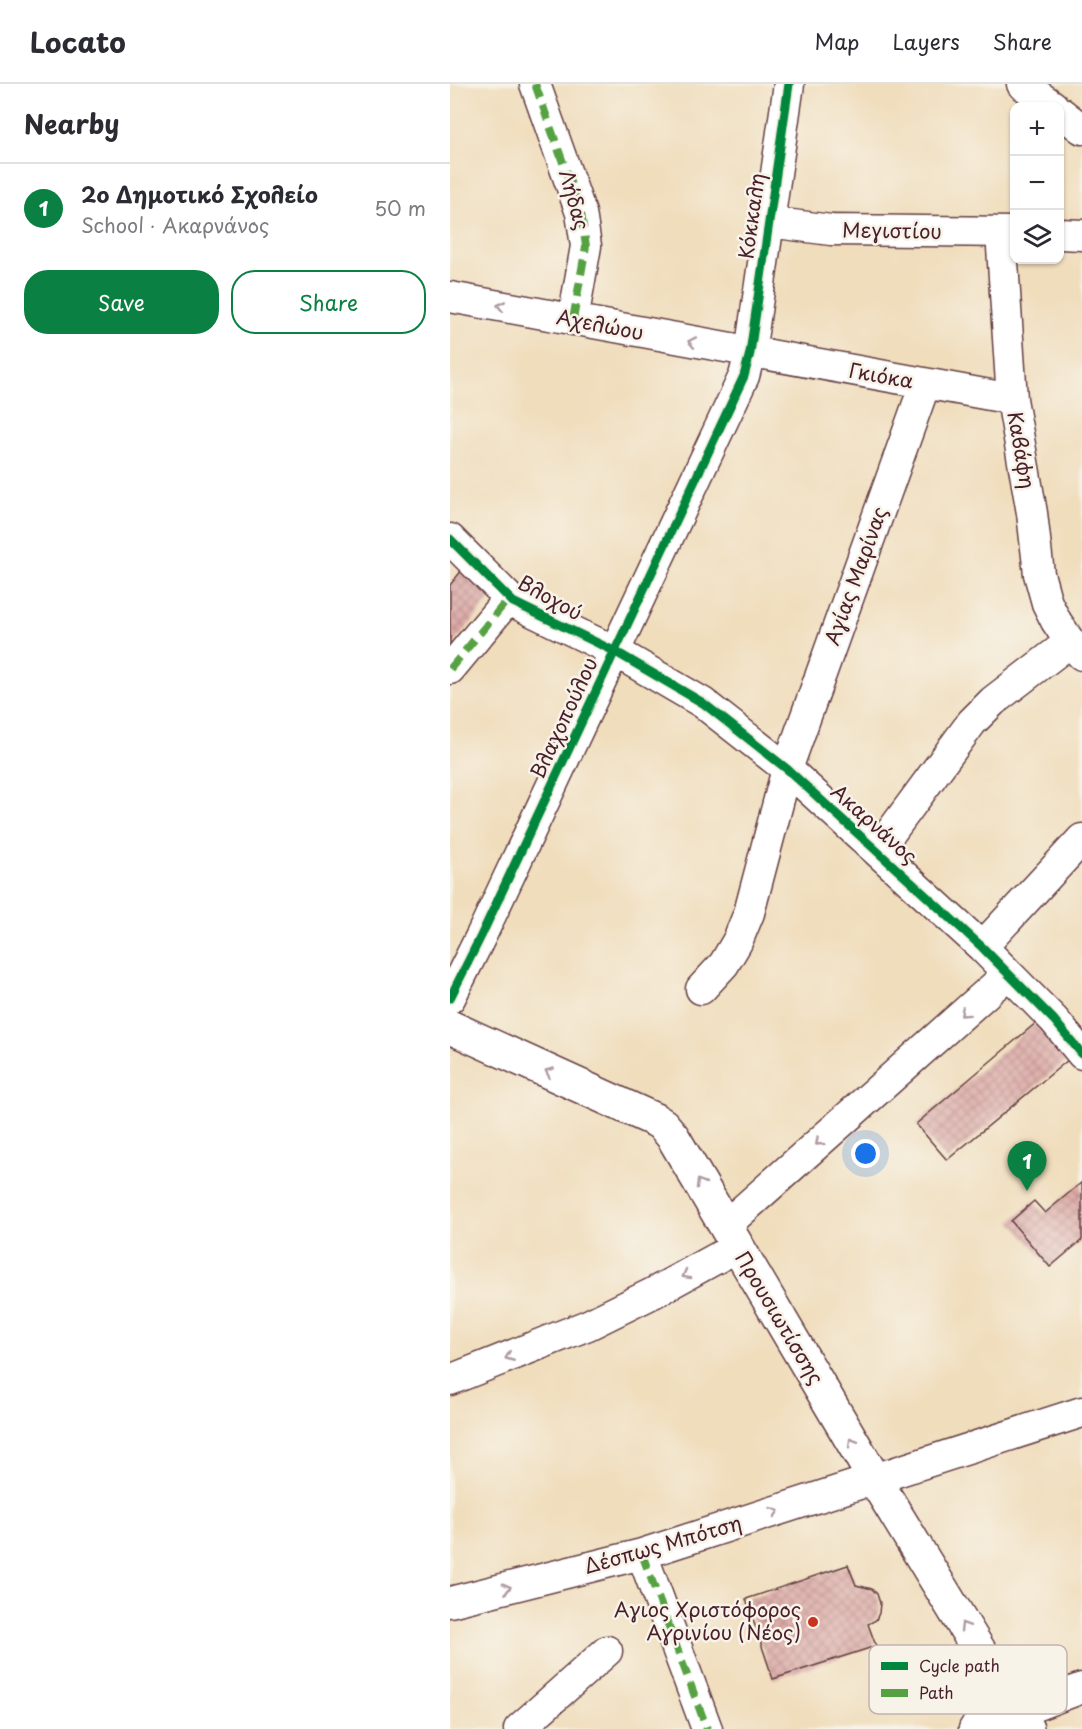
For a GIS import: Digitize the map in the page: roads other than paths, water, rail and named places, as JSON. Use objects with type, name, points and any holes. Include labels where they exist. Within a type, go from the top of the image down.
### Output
[{"type":"main road","name":"Προυσιωτίσσης","points":[[450,1028],[663,1125],[673,1137],[874,1480],[975,1645]]},
{"type":"street","name":"Λήδας","points":[[535,84],[580,213],[586,246],[573,320]]},
{"type":"street","name":"Κόκκαλη","points":[[750,353],[789,84]]},
{"type":"street","points":[[1022,84],[1047,102]]},
{"type":"street","points":[[1064,116],[1082,129]]},
{"type":"street","name":"Μεγιστίου","points":[[769,222],[831,230],[1008,232]]},
{"type":"street","name":"Καβάφη","points":[[1008,232],[1012,399],[1042,586],[1056,621],[1076,649]]},
{"type":"street","points":[[1064,234],[1082,235]]},
{"type":"street","name":"Αχελώου","points":[[450,297],[750,353]]},
{"type":"street","name":"Γκιόκα","points":[[750,353],[1012,399]]},
{"type":"street","name":"Βλαχοπούλου","points":[[450,998],[616,652],[744,376],[750,353]]},
{"type":"street","name":"Αγίας Μαρίνας","points":[[701,988],[724,964],[737,942],[749,913],[787,769],[925,384]]},
{"type":"street","name":"Βλοχού","points":[[450,539],[522,608],[616,652]]},
{"type":"street","points":[[450,669],[509,598]]},
{"type":"street","points":[[877,851],[972,723],[993,701],[1076,649]]},
{"type":"street","name":"Ακαρνάνος","points":[[616,652],[703,703],[787,769],[982,947],[1054,1020],[1082,1054]]},
{"type":"street","points":[[982,947],[1082,839]]},
{"type":"street","points":[[450,1380],[588,1325],[653,1293],[731,1237],[1008,974]]},
{"type":"street","name":"Δέσπως Μπότση","points":[[450,1602],[642,1554],[1082,1412]]},
{"type":"street","points":[[642,1554],[707,1729]]},
{"type":"street","points":[[519,1729],[607,1651]]},
{"type":"street","points":[[1067,1696],[1082,1688]]},
{"type":"street","points":[[974,1729],[1022,1721]]},
{"type":"place","name":"2ο Δημοτικό Σχολείο","points":[[1027,1191]]},
{"type":"place","name":"Αγιος Χριστόφορος Αγρινίου (Νέος)","points":[[813,1622]]}]
